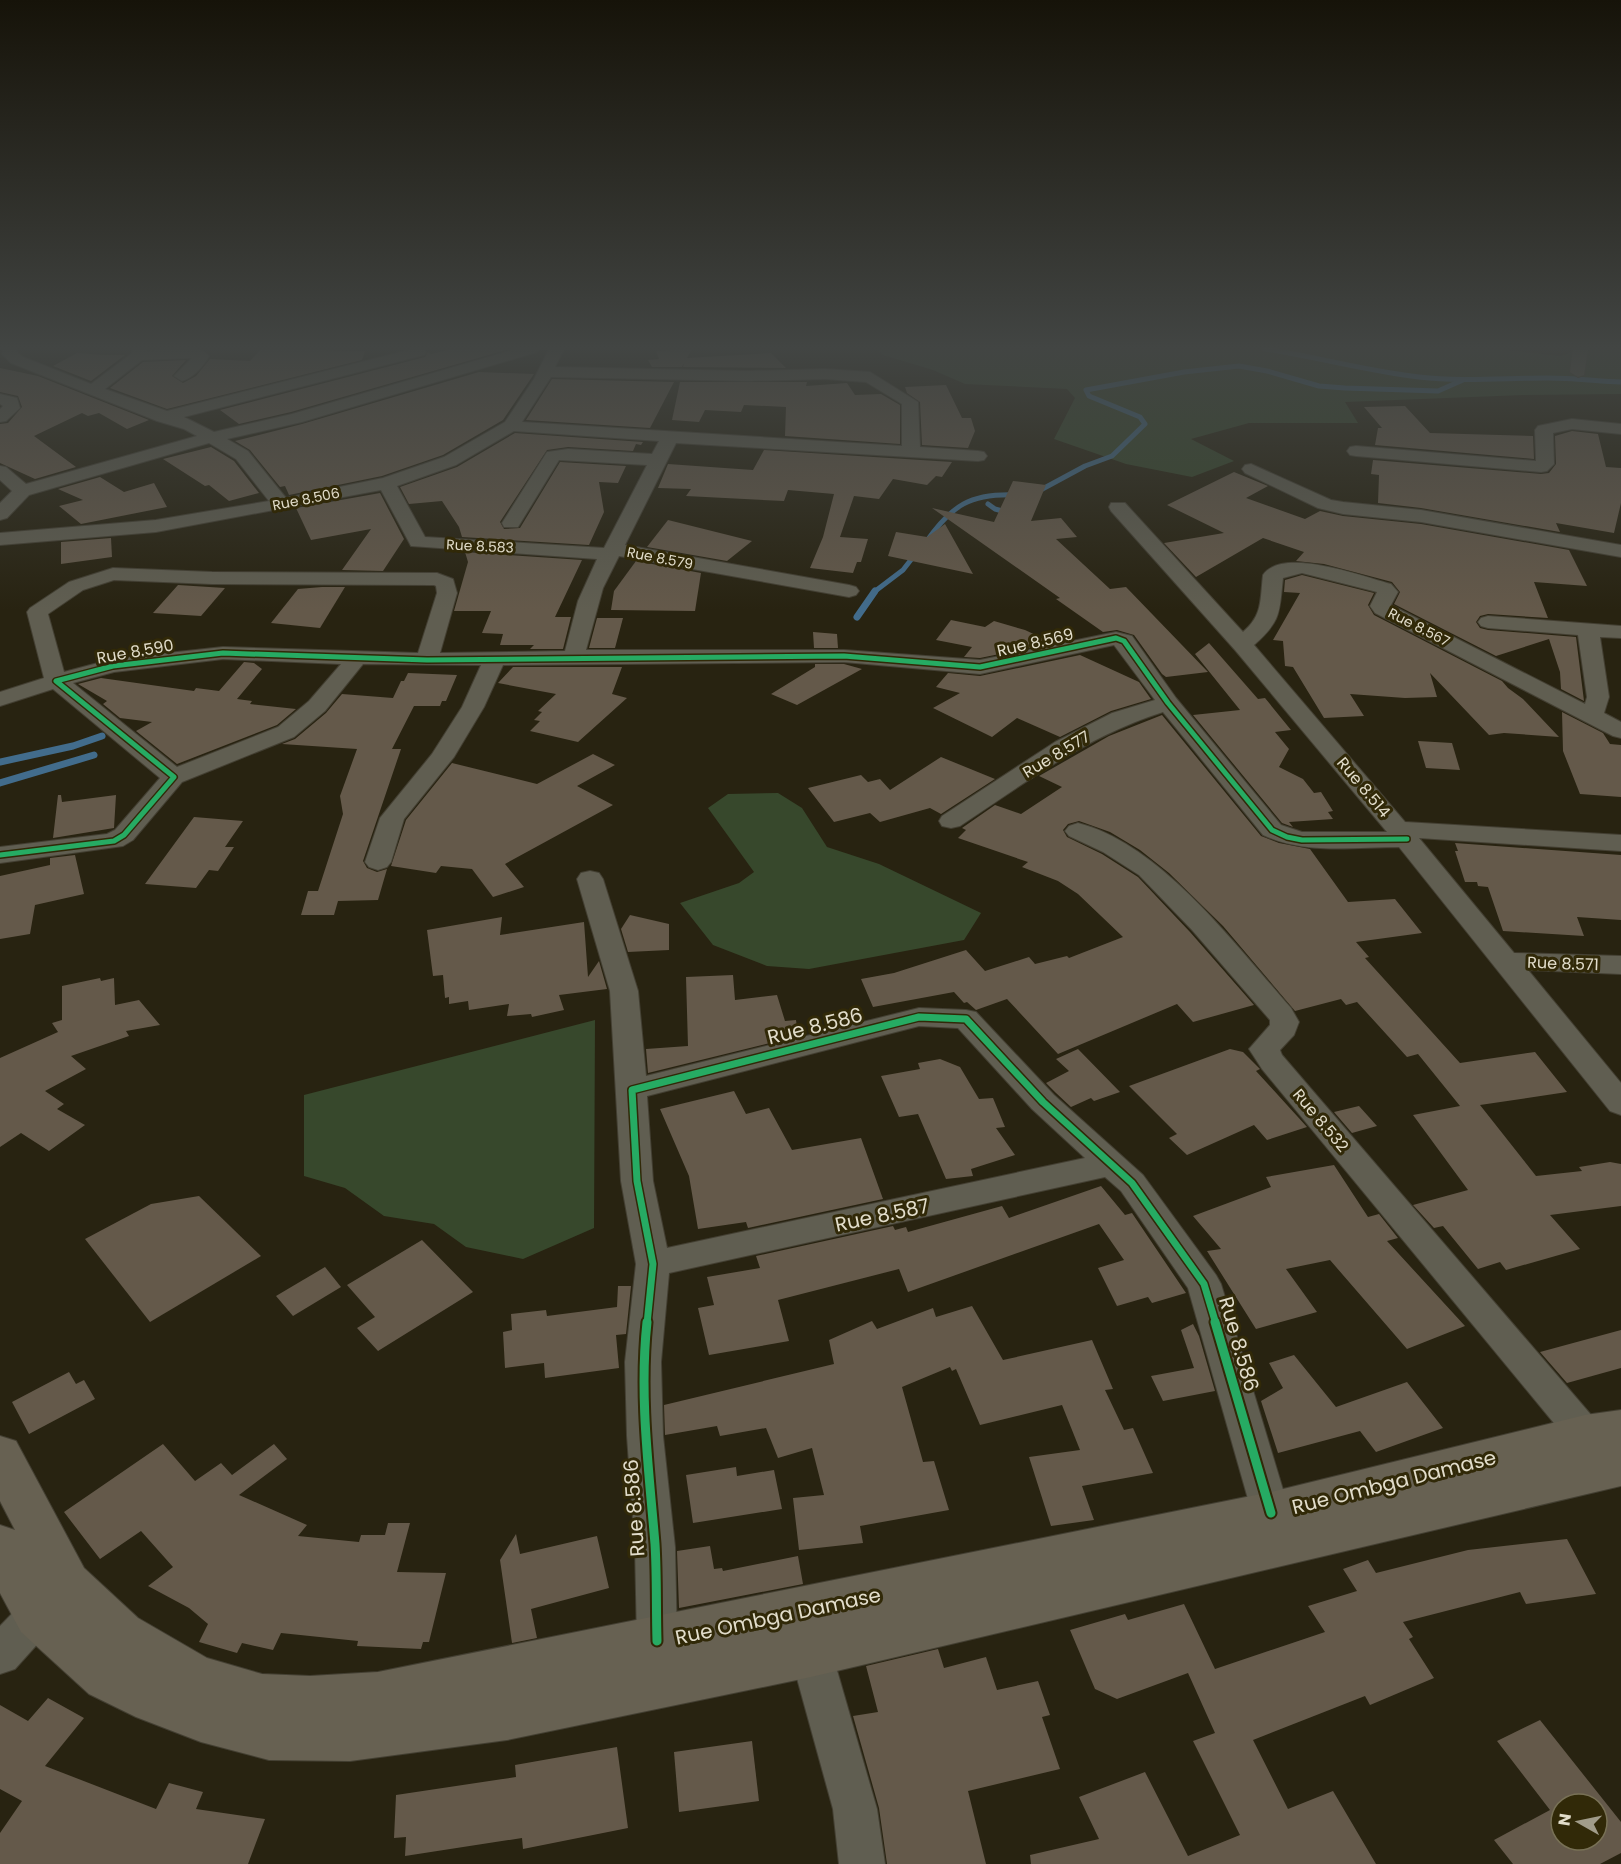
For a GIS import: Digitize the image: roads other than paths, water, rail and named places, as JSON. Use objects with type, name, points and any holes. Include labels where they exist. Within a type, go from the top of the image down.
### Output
[{"type":"main road","name":"Rue Ombga Damase","points":[[0,1455],[52,1600],[120,1634],[189,1675],[223,1689],[262,1699],[310,1701],[378,1696],[657,1641],[1271,1513],[1603,1432]]},
{"type":"main road","name":"Rue Ombga Damase","points":[[0,1546],[52,1600],[107,1677],[154,1700],[201,1717],[269,1735],[351,1736],[507,1715],[811,1653],[1621,1466]]},
{"type":"street","points":[[0,513],[23,491],[217,436]]},
{"type":"street","name":"Rue 8.506","points":[[0,538],[156,526],[387,483],[450,461],[494,436]]},
{"type":"street","points":[[655,436],[978,456]]},
{"type":"street","points":[[911,436],[911,451]]},
{"type":"street","points":[[1356,451],[1541,467],[1545,464],[1544,436]]},
{"type":"street","points":[[213,437],[242,455],[282,504]]},
{"type":"street","name":"Rue 8.579","points":[[670,437],[611,552],[849,591]]},
{"type":"street","points":[[512,523],[553,456],[568,454],[659,460]]},
{"type":"street","points":[[1251,469],[1325,504],[1343,508],[1421,516],[1621,551]]},
{"type":"street","points":[[0,471],[23,491]]},
{"type":"street","name":"Rue 8.583","points":[[387,483],[418,542],[611,552]]},
{"type":"street","name":"Rue 8.514","points":[[1118,507],[1242,644],[1403,834],[1621,1104]]},
{"type":"street","points":[[574,657],[586,606],[595,581],[611,552]]},
{"type":"street","name":"Rue 8.567","points":[[1242,644],[1264,625],[1269,614],[1273,574],[1302,567],[1384,588],[1388,592],[1380,606],[1382,609],[1621,731]]},
{"type":"street","points":[[174,777],[56,681],[37,612],[76,586],[113,574],[212,578],[437,579],[446,584],[447,593],[427,660]]},
{"type":"street","points":[[1488,622],[1621,632]]},
{"type":"street","points":[[1588,629],[1598,698],[1592,715]]},
{"type":"street","name":"Rue 8.569","points":[[574,657],[844,656],[980,667],[1116,638],[1124,641],[1168,703],[1272,830],[1287,837],[1302,840],[1403,834]]},
{"type":"street","name":"Rue 8.590","points":[[0,699],[113,666],[193,655],[223,653],[427,660],[574,657]]},
{"type":"street","points":[[0,855],[114,841],[131,828],[174,777],[286,732],[317,706],[357,658]]},
{"type":"street","points":[[378,862],[392,818],[442,757],[473,707],[495,659]]},
{"type":"street","name":"Rue 8.577","points":[[951,821],[1063,747],[1120,718],[1168,703]]},
{"type":"street","name":"Rue 8.532","points":[[1078,831],[1112,846],[1148,870],[1201,924],[1281,1015],[1285,1022],[1284,1028],[1264,1048],[1272,1062],[1603,1432]]},
{"type":"street","points":[[1403,834],[1621,843]]},
{"type":"street","points":[[590,879],[624,991],[632,1090]]},
{"type":"street","name":"Rue 8.571","points":[[1506,961],[1621,965]]},
{"type":"street","name":"Rue 8.586","points":[[657,1641],[655,1547],[645,1436],[643,1362],[653,1264],[637,1181],[632,1090],[919,1017],[966,1019],[1043,1102],[1132,1183],[1204,1284],[1271,1513]]},
{"type":"street","name":"Rue 8.587","points":[[653,1264],[1110,1164]]},
{"type":"street","points":[[0,1655],[52,1600]]},
{"type":"street","points":[[811,1653],[855,1809],[862,1864]]},
{"type":"waterway","points":[[1035,493],[1085,466],[1112,456],[1133,436]]},
{"type":"waterway","points":[[926,542],[935,529],[954,510],[964,504],[987,496],[1017,495]]},
{"type":"waterway","points":[[988,504],[995,509],[1010,513]]},
{"type":"waterway","points":[[875,592],[903,570],[917,552]]},
{"type":"waterway","points":[[857,617],[875,592]]},
{"type":"waterway","points":[[0,762],[73,746],[102,736]]},
{"type":"waterway","points":[[0,783],[94,755]]}]
